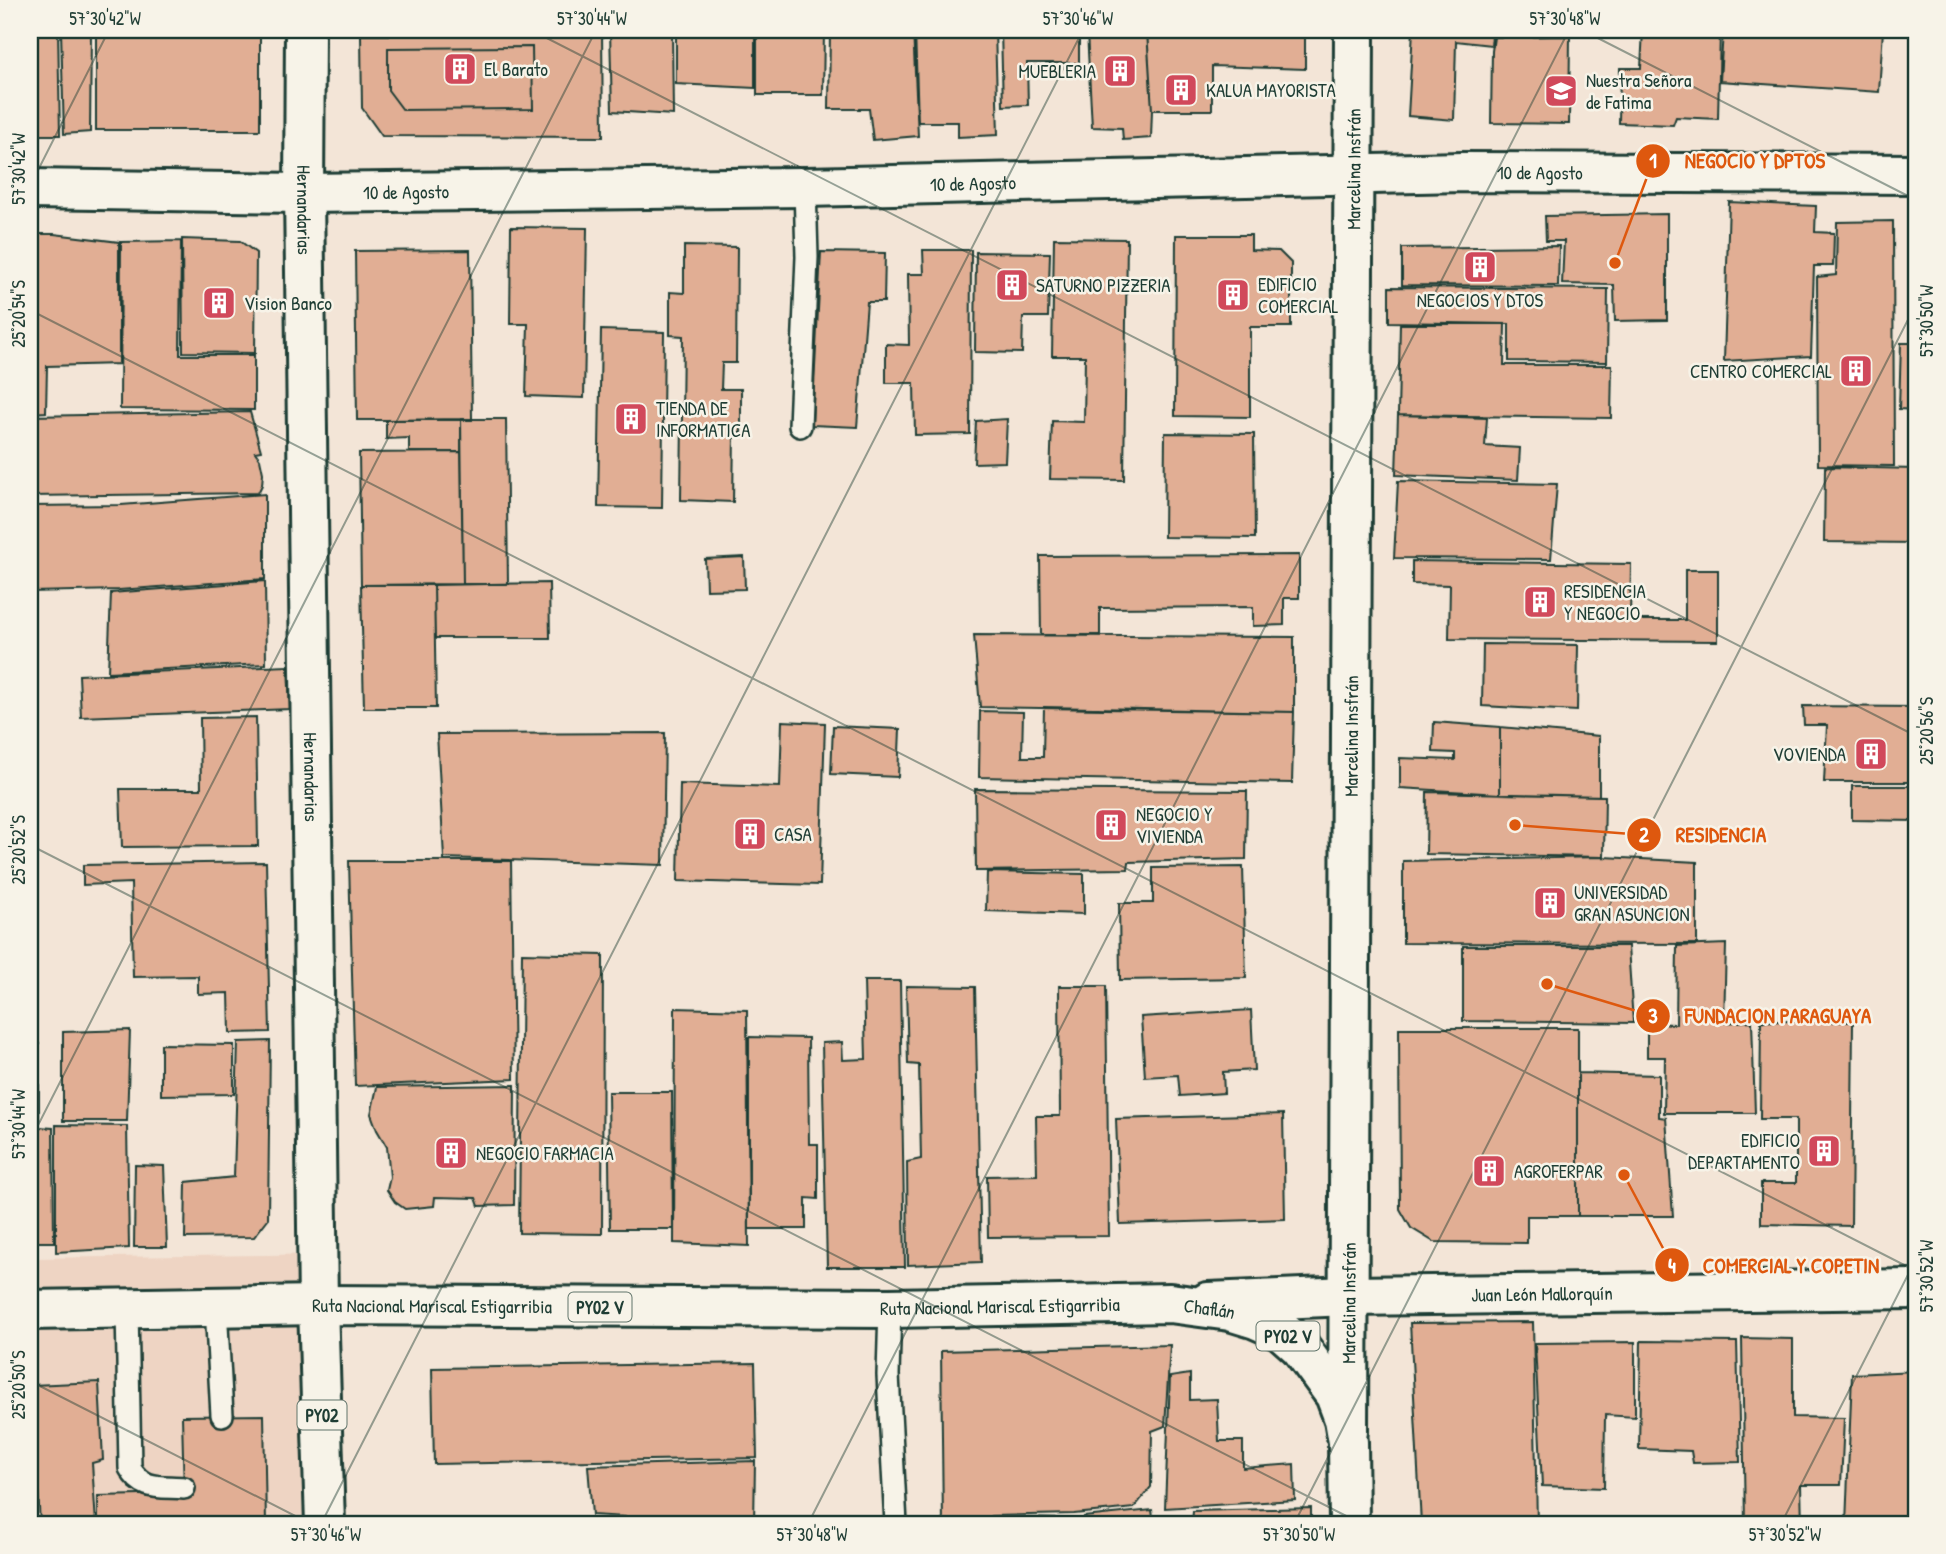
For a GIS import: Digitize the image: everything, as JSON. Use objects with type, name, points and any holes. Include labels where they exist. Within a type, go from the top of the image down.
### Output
[{"type":"main road","name":"Hernandarias","points":[[305,30],[304,193],[318,1305],[325,1524]]},
{"type":"main road","name":"Marcelina Insfrán","points":[[1348,1442],[1354,30]]},
{"type":"main road","name":"10 de Agosto","points":[[30,189],[304,193],[805,187],[1462,172],[1916,173]]},
{"type":"main road","name":"Juan León Mallorquín","points":[[1170,1303],[1348,1296],[1916,1289]]},
{"type":"main road","name":"Ruta Nacional Mariscal Estigarribia","points":[[30,1310],[318,1305],[890,1308],[1170,1303]]},
{"type":"main road","name":"Chaflán","points":[[1170,1303],[1230,1311],[1281,1330],[1300,1347],[1335,1395],[1344,1419],[1348,1442]]},
{"type":"main road","name":"PY02 V","points":[[1348,1442],[1349,1524]]},
{"type":"lane","points":[[800,426],[807,257],[805,187]]},
{"type":"lane","points":[[216,1307],[222,1415]]},
{"type":"lane","points":[[127,1308],[130,1468],[136,1479],[144,1485],[184,1488]]},
{"type":"lane","points":[[890,1308],[888,1375],[896,1524]]},
{"type":"shaded area","points":[[336,1254],[343,1524],[30,1524],[30,1258]]},
{"type":"building","points":[[30,30],[58,30],[60,135],[30,135]]},
{"type":"building","points":[[61,30],[91,30],[90,132],[64,134]]},
{"type":"building","points":[[96,30],[260,30],[260,130],[96,130]]},
{"type":"building","points":[[484,30],[602,30],[603,137],[382,136],[362,108],[361,35],[484,35]]},
{"type":"building","points":[[610,30],[672,30],[673,115],[612,111]]},
{"type":"building","points":[[676,30],[755,30],[755,88],[676,84]]},
{"type":"building","points":[[757,30],[824,30],[823,95],[757,95]]},
{"type":"building","points":[[830,30],[913,30],[918,136],[873,140],[869,109],[829,109]]},
{"type":"building","points":[[915,30],[995,30],[998,135],[958,137],[958,122],[918,122]]},
{"type":"building","points":[[1001,30],[1079,30],[1079,63],[1027,63],[1028,105],[1003,106]]},
{"type":"building","name":"KALUA MAYORISTA","points":[[1147,30],[1305,30],[1305,69],[1212,66],[1212,110],[1152,110]]},
{"type":"building","points":[[1413,30],[1496,30],[1491,45],[1456,41],[1454,120],[1408,116]]},
{"type":"building","points":[[1643,30],[1720,30],[1718,119],[1676,117],[1673,125],[1619,123],[1620,68],[1641,68]]},
{"type":"building","points":[[1723,30],[1883,30],[1879,92],[1720,81]]},
{"type":"building","name":"MUEBLERIA","points":[[1087,32],[1147,32],[1151,138],[1123,140],[1122,128],[1092,127]]},
{"type":"building","name":"Nuestra Señora de Fatima","points":[[1570,36],[1569,124],[1491,123],[1494,37]]},
{"type":"building","name":"El Barato","points":[[532,47],[533,109],[403,110],[388,90],[388,48]]},
{"type":"building","name":"CENTRO COMERCIAL","points":[[1729,202],[1816,206],[1815,232],[1834,233],[1833,266],[1814,266],[1811,356],[1724,361]]},
{"type":"building","points":[[1667,214],[1667,320],[1615,321],[1614,285],[1562,284],[1564,241],[1546,241],[1545,216]]},
{"type":"building","name":"CENTRO COMERCIAL","points":[[1893,221],[1894,466],[1818,465],[1817,277],[1836,275],[1837,222]]},
{"type":"building","points":[[511,227],[587,228],[584,398],[526,396],[528,324],[510,324]]},
{"type":"building","points":[[30,234],[54,234],[119,242],[119,364],[47,366],[46,412],[30,413]]},
{"type":"building","name":"EDIFICIO COMERCIAL","points":[[1176,235],[1251,235],[1251,250],[1279,251],[1291,263],[1291,327],[1250,327],[1250,417],[1175,416]]},
{"type":"building","points":[[1054,238],[1127,239],[1124,480],[1050,479],[1052,421],[1084,422],[1085,356],[1052,356]]},
{"type":"building","name":"Vision Banco","points":[[182,239],[240,241],[256,253],[255,353],[183,352]]},
{"type":"building","points":[[181,241],[180,355],[254,355],[254,410],[120,409],[121,242]]},
{"type":"building","points":[[684,246],[737,247],[736,363],[722,363],[721,389],[741,389],[741,433],[734,433],[733,502],[681,500],[683,336],[670,335],[670,292],[684,293]]},
{"type":"building","name":"NEGOCIOS Y DTOS","points":[[1559,246],[1558,286],[1402,285],[1402,248]]},
{"type":"building","points":[[470,250],[472,420],[357,420],[355,251]]},
{"type":"building","points":[[923,250],[971,250],[970,434],[915,435],[914,383],[886,383],[886,344],[909,345],[908,274],[924,274]]},
{"type":"building","points":[[821,252],[885,253],[884,302],[867,302],[857,427],[812,425]]},
{"type":"building","name":"SATURNO PIZZERIA","points":[[976,252],[1050,253],[1048,317],[1023,317],[1022,353],[975,352]]},
{"type":"building","points":[[1389,287],[1608,289],[1607,362],[1509,361],[1509,324],[1389,322]]},
{"type":"building","points":[[1400,324],[1505,324],[1504,365],[1612,365],[1611,418],[1398,415]]},
{"type":"building","name":"TIENDA DE INFORMATICA","points":[[601,330],[664,332],[662,508],[598,507]]},
{"type":"building","points":[[1901,343],[1916,343],[1916,410],[1899,409]]},
{"type":"building","points":[[250,412],[261,451],[255,452],[260,459],[263,473],[258,493],[30,496],[30,416]]},
{"type":"building","points":[[1398,415],[1487,418],[1485,446],[1520,448],[1518,480],[1396,475]]},
{"type":"building","points":[[461,419],[506,419],[508,584],[463,584]]},
{"type":"building","points":[[461,419],[461,452],[409,452],[409,438],[386,439],[386,420]]},
{"type":"building","points":[[1007,419],[1005,462],[974,463],[976,421]]},
{"type":"building","points":[[1165,433],[1254,434],[1255,538],[1164,537]]},
{"type":"building","points":[[461,452],[463,584],[361,585],[359,453]]},
{"type":"building","points":[[1825,467],[1916,469],[1916,543],[1824,542]]},
{"type":"building","points":[[1398,481],[1557,484],[1551,559],[1394,558]]},
{"type":"building","points":[[265,494],[265,579],[119,590],[30,592],[30,506],[121,505]]},
{"type":"building","points":[[1299,555],[1299,598],[1284,598],[1284,625],[1253,626],[1253,607],[1100,608],[1100,635],[1041,635],[1040,556]]},
{"type":"building","points":[[744,557],[745,589],[706,590],[705,559]]},
{"type":"building","name":"RESIDENCIA Y NEGOCIO","points":[[1412,561],[1631,564],[1630,620],[1685,620],[1685,570],[1718,570],[1718,641],[1449,639],[1450,585],[1412,584]]},
{"type":"building","points":[[265,581],[266,664],[108,672],[111,593]]},
{"type":"building","points":[[549,583],[550,638],[435,638],[434,585]]},
{"type":"building","points":[[361,585],[434,585],[436,708],[364,708]]},
{"type":"building","points":[[974,635],[1294,637],[1294,712],[980,707]]},
{"type":"building","points":[[1483,644],[1578,645],[1577,711],[1482,706]]},
{"type":"building","points":[[288,666],[290,709],[81,717],[79,675]]},
{"type":"building","name":"VOVIENDA","points":[[1803,706],[1916,707],[1916,782],[1824,782],[1827,725],[1804,725]]},
{"type":"building","points":[[1044,707],[1294,712],[1292,783],[979,777],[980,711],[1023,712],[1022,757],[1043,757]]},
{"type":"building","points":[[256,717],[258,846],[122,847],[120,789],[201,789],[200,718]]},
{"type":"building","name":"CASA","points":[[782,721],[825,723],[820,885],[678,881],[680,784],[780,787]]},
{"type":"building","points":[[1434,722],[1500,727],[1500,794],[1400,788],[1400,758],[1455,760],[1455,753],[1433,752]]},
{"type":"building","name":"CASA","points":[[833,726],[900,729],[898,777],[831,774]]},
{"type":"building","points":[[1500,727],[1599,736],[1599,796],[1500,794]]},
{"type":"building","points":[[665,733],[663,865],[444,858],[437,734]]},
{"type":"building","points":[[1852,786],[1916,786],[1916,821],[1852,820]]},
{"type":"building","name":"NEGOCIO Y VIVIENDA","points":[[975,789],[1247,791],[1246,859],[1129,862],[1128,869],[976,871]]},
{"type":"building","points":[[1427,792],[1605,796],[1604,857],[1426,854]]},
{"type":"building","name":"UNIVERSIDAD GRAN ASUNCION","points":[[1604,857],[1697,862],[1697,944],[1403,943],[1403,861]]},
{"type":"building","points":[[349,861],[511,861],[514,1079],[355,1086]]},
{"type":"building","points":[[266,862],[270,1032],[230,1033],[229,993],[198,994],[198,976],[133,977],[131,883],[83,885],[83,865]]},
{"type":"building","points":[[1243,867],[1246,978],[1120,980],[1119,903],[1153,903],[1153,868]]},
{"type":"building","points":[[987,872],[1084,874],[1084,914],[986,911]]},
{"type":"building","points":[[1726,944],[1724,1023],[1752,1021],[1755,1113],[1664,1113],[1665,1057],[1647,1057],[1647,1023],[1676,1024],[1677,946]]},
{"type":"building","points":[[1463,946],[1628,946],[1633,1023],[1463,1021]]},
{"type":"building","points":[[522,953],[603,955],[602,1234],[519,1233]]},
{"type":"building","points":[[864,981],[900,981],[905,1267],[827,1267],[822,1043],[842,1042],[843,1060],[866,1059]]},
{"type":"building","points":[[906,986],[975,987],[981,1262],[908,1265],[907,1162],[921,1159],[919,1065],[908,1064]]},
{"type":"building","points":[[1059,986],[1106,986],[1109,1236],[988,1237],[987,1176],[1037,1175],[1036,1116],[1060,1116]]},
{"type":"building","points":[[675,1008],[747,1010],[749,1246],[674,1243]]},
{"type":"building","points":[[1251,1010],[1254,1070],[1223,1072],[1224,1093],[1180,1096],[1178,1075],[1145,1077],[1141,1017]]},
{"type":"building","name":"EDIFICIO DEPARTAMENTO","points":[[1761,1021],[1853,1022],[1851,1226],[1761,1224],[1761,1183],[1796,1183],[1796,1119],[1760,1119]]},
{"type":"building","name":"AGROFERPAR","points":[[1399,1028],[1578,1028],[1578,1216],[1527,1216],[1527,1243],[1434,1242],[1411,1228],[1400,1209]]},
{"type":"building","points":[[130,1030],[127,1121],[63,1121],[63,1032]]},
{"type":"building","points":[[749,1037],[808,1038],[809,1144],[818,1144],[818,1199],[806,1198],[806,1229],[749,1229]]},
{"type":"building","points":[[270,1041],[268,1219],[254,1237],[185,1238],[186,1182],[234,1177],[238,1042]]},
{"type":"building","points":[[30,1044],[39,1044],[39,1127],[53,1128],[54,1242],[30,1242]]},
{"type":"building","points":[[161,1044],[234,1045],[234,1094],[161,1095]]},
{"type":"building","points":[[1578,1073],[1659,1075],[1659,1117],[1666,1118],[1673,1216],[1578,1216]]},
{"type":"building","name":"NEGOCIO FARMACIA","points":[[515,1085],[514,1205],[479,1206],[476,1198],[435,1197],[434,1206],[405,1209],[395,1202],[387,1190],[390,1177],[387,1147],[371,1114],[377,1087]]},
{"type":"building","points":[[608,1092],[672,1092],[673,1229],[610,1229]]},
{"type":"building","points":[[1283,1114],[1285,1219],[1120,1224],[1116,1119]]},
{"type":"building","points":[[56,1125],[127,1126],[129,1248],[56,1252]]},
{"type":"building","points":[[135,1165],[164,1166],[167,1247],[134,1247]]},
{"type":"building","points":[[1533,1322],[1537,1524],[1421,1524],[1410,1323]]},
{"type":"building","points":[[1742,1338],[1793,1339],[1793,1417],[1844,1418],[1841,1485],[1801,1485],[1802,1524],[1745,1524]]},
{"type":"building","points":[[1641,1341],[1737,1342],[1740,1462],[1693,1463],[1691,1451],[1639,1449]]},
{"type":"building","points":[[1635,1342],[1635,1417],[1605,1415],[1604,1488],[1542,1486],[1535,1343]]},
{"type":"building","points":[[1170,1345],[1165,1426],[1152,1431],[1151,1487],[1134,1508],[1074,1514],[992,1516],[993,1524],[943,1524],[941,1351]]},
{"type":"building","points":[[755,1363],[757,1458],[434,1464],[432,1368]]},
{"type":"building","points":[[1916,1371],[1916,1524],[1846,1524],[1852,1374]]},
{"type":"building","points":[[1190,1374],[1190,1400],[1217,1399],[1219,1441],[1243,1441],[1243,1468],[1294,1464],[1295,1500],[1165,1508],[1170,1377]]},
{"type":"building","points":[[30,1379],[37,1505],[30,1505]]},
{"type":"building","points":[[99,1382],[103,1460],[92,1463],[96,1524],[40,1524],[32,1385]]},
{"type":"building","points":[[264,1415],[266,1524],[98,1524],[98,1496],[184,1494],[182,1416]]},
{"type":"building","points":[[755,1461],[754,1524],[625,1524],[625,1517],[592,1515],[588,1466]]},
{"type":"building","points":[[1311,1508],[1311,1524],[1192,1524],[1193,1511]]},
{"type":"building","points":[[1152,1510],[1154,1524],[1084,1524],[1084,1517]]},
{"type":"building","points":[[1020,1518],[1060,1519],[1060,1524],[1020,1524]]},
{"type":"place","name":"El Barato","points":[[460,69]]},
{"type":"place","name":"MUEBLERIA","points":[[1120,71]]},
{"type":"place","name":"KALUA MAYORISTA","points":[[1181,90]]},
{"type":"place","name":"Nuestra Señora de Fatima","points":[[1561,91]]},
{"type":"place","name":"NEGOCIO Y DPTOS","points":[[1615,263]]},
{"type":"place","name":"NEGOCIOS Y DTOS","points":[[1480,267]]},
{"type":"place","name":"SATURNO PIZZERIA","points":[[1012,285]]},
{"type":"place","name":"EDIFICIO COMERCIAL","points":[[1233,295]]},
{"type":"place","name":"Vision Banco","points":[[219,303]]},
{"type":"place","name":"CENTRO COMERCIAL","points":[[1856,371]]},
{"type":"place","name":"TIENDA DE INFORMATICA","points":[[631,419]]},
{"type":"place","name":"RESIDENCIA Y NEGOCIO","points":[[1540,602]]},
{"type":"place","name":"VOVIENDA","points":[[1871,754]]},
{"type":"place","name":"NEGOCIO Y VIVIENDA","points":[[1111,825]]},
{"type":"place","name":"RESIDENCIA","points":[[1515,825]]},
{"type":"place","name":"CASA","points":[[750,834]]},
{"type":"place","name":"UNIVERSIDAD GRAN ASUNCION","points":[[1550,903]]},
{"type":"place","name":"FUNDACION PARAGUAYA","points":[[1547,984]]},
{"type":"place","name":"EDIFICIO DEPARTAMENTO","points":[[1824,1151]]},
{"type":"place","name":"NEGOCIO FARMACIA","points":[[451,1153]]},
{"type":"place","name":"AGROFERPAR","points":[[1489,1171]]},
{"type":"place","name":"COMERCIAL Y COPETIN","points":[[1624,1175]]}]
